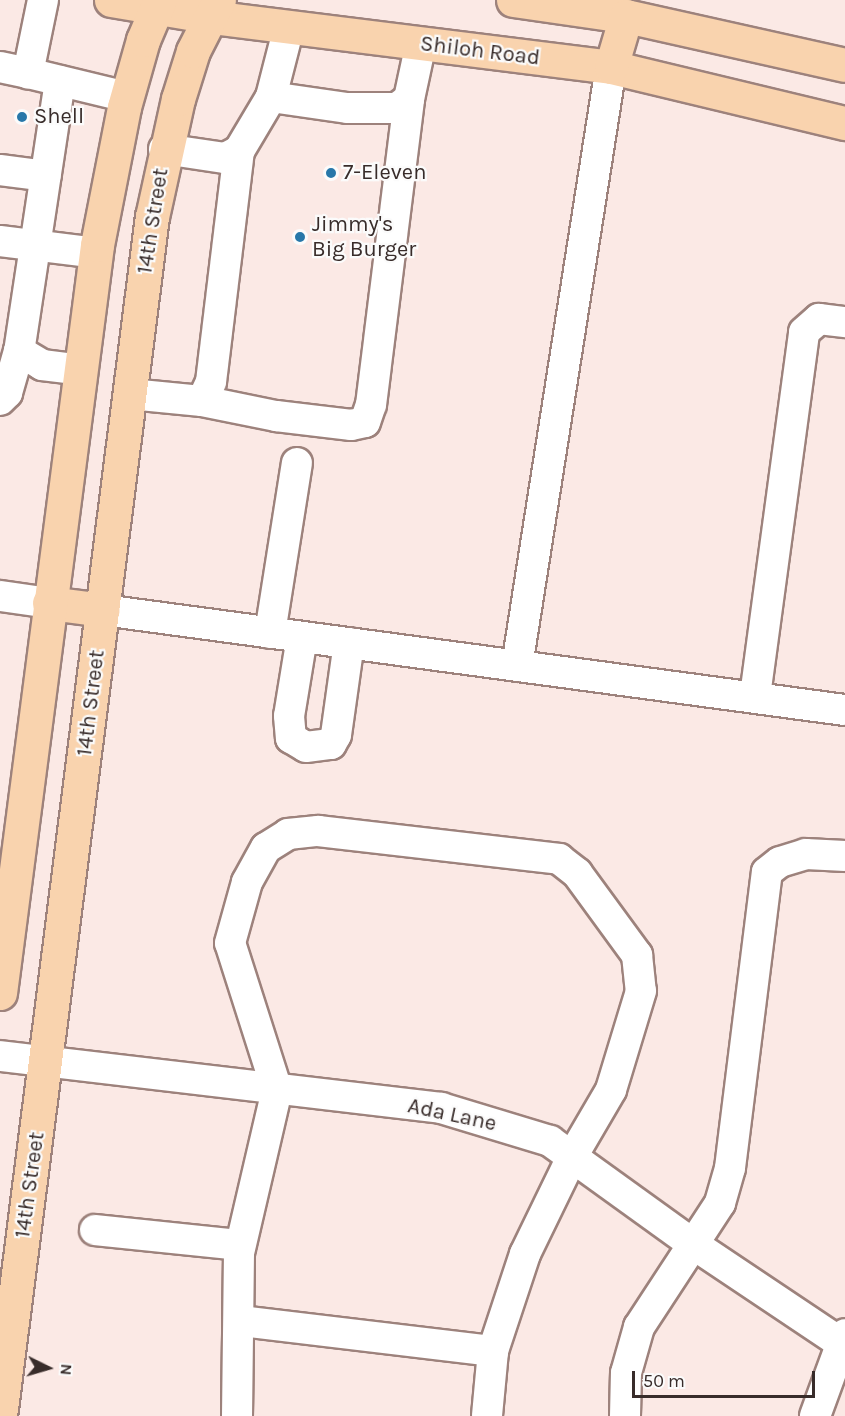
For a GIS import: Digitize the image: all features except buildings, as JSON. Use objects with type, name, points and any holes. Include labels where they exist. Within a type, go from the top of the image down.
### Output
[{"type":"main road","name":"Shiloh Road","points":[[111,0],[215,8],[289,27],[611,68],[845,123]]},
{"type":"main road","points":[[513,0],[630,8],[845,65]]},
{"type":"main road","points":[[0,993],[7,879],[50,603],[96,253],[127,97],[158,4]]},
{"type":"main road","name":"14th Street","points":[[0,1416],[47,1061],[129,394],[164,148],[193,51],[215,8]]},
{"type":"main road","points":[[611,68],[630,8]]},
{"type":"main road","points":[[50,603],[103,610]]},
{"type":"street","points":[[43,0],[14,70],[127,97]]},
{"type":"street","points":[[202,401],[211,382],[220,326],[239,151],[271,97],[289,27]]},
{"type":"street","points":[[129,394],[202,401],[276,416],[351,424],[364,422],[371,405],[409,99],[421,43]]},
{"type":"street","points":[[517,666],[611,68]]},
{"type":"street","points":[[0,400],[7,393],[20,351],[60,81]]},
{"type":"street","points":[[271,97],[368,109],[397,108],[409,99]]},
{"type":"street","points":[[164,148],[225,158],[239,151]]},
{"type":"street","points":[[0,170],[46,176]]},
{"type":"street","points":[[0,241],[96,253]]},
{"type":"street","points":[[755,696],[804,332],[819,319],[845,322]]},
{"type":"street","points":[[20,351],[42,365],[80,370]]},
{"type":"street","points":[[270,633],[297,463]]},
{"type":"street","points":[[0,596],[50,603]]},
{"type":"street","points":[[103,610],[755,696],[845,710]]},
{"type":"street","points":[[302,637],[289,716],[291,738],[306,747],[331,744],[336,735],[349,643]]},
{"type":"street","points":[[237,1416],[240,1245],[277,1090],[230,944],[247,882],[266,848],[288,834],[318,831],[559,859],[577,873],[637,955],[641,991],[611,1090],[573,1155],[525,1254],[493,1351],[487,1416]]},
{"type":"street","points":[[625,1416],[626,1373],[639,1327],[720,1203],[730,1168],[767,872],[780,862],[806,854],[845,856]]},
{"type":"street","name":"Ada Lane","points":[[0,1056],[277,1090],[441,1107],[550,1141],[573,1155],[693,1244],[843,1339]]},
{"type":"street","points":[[95,1230],[240,1245]]},
{"type":"street","points":[[240,1321],[493,1351]]},
{"type":"street","points":[[815,1416],[843,1339]]},
{"type":"place","name":"Shell","points":[[22,117]]},
{"type":"place","name":"7-Eleven","points":[[331,173]]},
{"type":"place","name":"Jimmy's Big Burger","points":[[300,237]]}]
